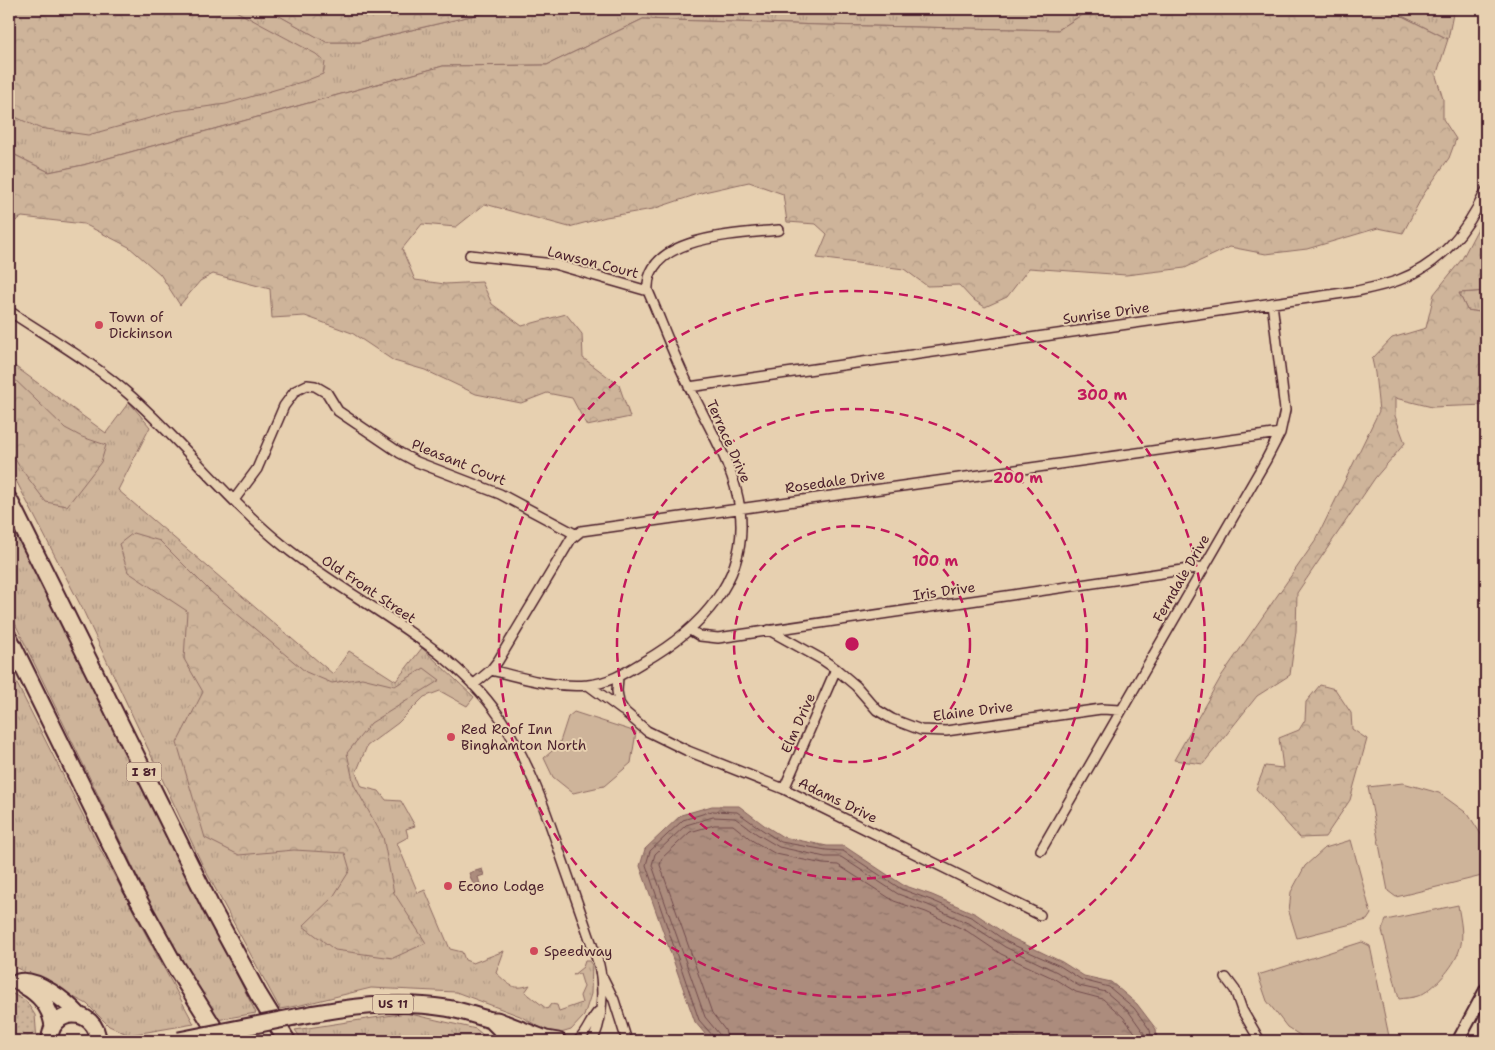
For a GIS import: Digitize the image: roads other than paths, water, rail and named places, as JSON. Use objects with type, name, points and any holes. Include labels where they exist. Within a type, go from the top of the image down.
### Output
[{"type":"highway","name":"I 81","points":[[9,500],[212,909],[286,1041]]},
{"type":"highway","points":[[9,638],[132,888],[194,997],[222,1041]]},
{"type":"highway","points":[[194,997],[208,1041]]},
{"type":"main road","points":[[14,981],[24,981],[46,989],[63,1000],[79,1015],[91,1022],[102,1039]]},
{"type":"main road","points":[[14,981],[34,993],[44,1002],[50,1014],[51,1034]]},
{"type":"main road","name":"US 11","points":[[176,1040],[350,1007],[392,1004],[448,1008],[497,1020],[548,1041]]},
{"type":"main road","points":[[51,1034],[63,1017],[79,1015]]},
{"type":"main road","name":"US 11","points":[[491,1020],[512,1041]]},
{"type":"street","name":"Sunrise Drive","points":[[689,387],[1357,291],[1397,281],[1421,271],[1452,246],[1486,191]]},
{"type":"street","points":[[648,291],[650,276],[658,262],[669,253],[685,245],[718,236],[779,230]]},
{"type":"street","name":"Lawson Court","points":[[470,255],[554,264],[648,291]]},
{"type":"street","name":"Terrace Drive","points":[[491,670],[542,683],[588,685],[618,677],[658,654],[690,630],[708,612],[722,592],[731,573],[740,537],[740,508],[735,486],[723,454],[689,387],[648,291]]},
{"type":"street","name":"Ferndale Drive","points":[[1041,850],[1266,460],[1280,432],[1284,419],[1284,410],[1272,303]]},
{"type":"street","name":"Old Front Street","points":[[9,311],[86,362],[129,394],[163,426],[234,500],[286,548],[441,656],[473,685],[498,714],[516,744],[545,808],[600,973],[602,983],[601,1018],[592,1041]]},
{"type":"street","name":"Pleasant Court","points":[[234,500],[257,468],[284,406],[294,391],[307,385],[315,386],[327,393],[338,411],[400,453],[432,468],[500,494],[575,534]]},
{"type":"street","name":"Rosedale Drive","points":[[575,534],[580,531],[1280,432]]},
{"type":"street","points":[[473,685],[491,670],[498,661],[575,534]]},
{"type":"street","name":"Iris Drive","points":[[690,630],[700,636],[711,638],[1203,567]]},
{"type":"street","name":"Elaine Drive","points":[[769,630],[836,669],[856,686],[877,710],[892,719],[920,730],[946,731],[1101,709],[1121,710]]},
{"type":"street","name":"Elm Drive","points":[[784,788],[836,669]]},
{"type":"street","points":[[618,677],[617,691],[619,703],[624,712]]},
{"type":"street","name":"Adams Drive","points":[[588,685],[647,731],[664,740],[784,788],[1040,916]]},
{"type":"street","name":"Old Front Street","points":[[600,973],[614,1000],[627,1041]]},
{"type":"street","points":[[1226,978],[1235,990],[1242,1010],[1260,1041]]},
{"type":"street","points":[[1458,1041],[1486,990]]},
{"type":"street","name":"Old Front Street","points":[[578,1041],[587,1032],[594,1016],[600,1010]]},
{"type":"water","points":[[712,806],[739,806],[783,837],[827,846],[844,846],[903,885],[976,914],[1010,937],[1062,962],[1084,976],[1111,982],[1137,1004],[1156,1029],[1157,1041],[711,1041],[695,1022],[640,866],[645,849],[681,815]]},
{"type":"water","points":[[482,869],[484,875],[478,877],[481,887],[475,890],[469,873]]},
{"type":"place","name":"Town of Dickinson","points":[[99,325]]},
{"type":"place","name":"Red Roof Inn Binghamton North","points":[[451,737]]},
{"type":"place","name":"Econo Lodge","points":[[448,886]]},
{"type":"place","name":"Speedway","points":[[534,951]]}]
